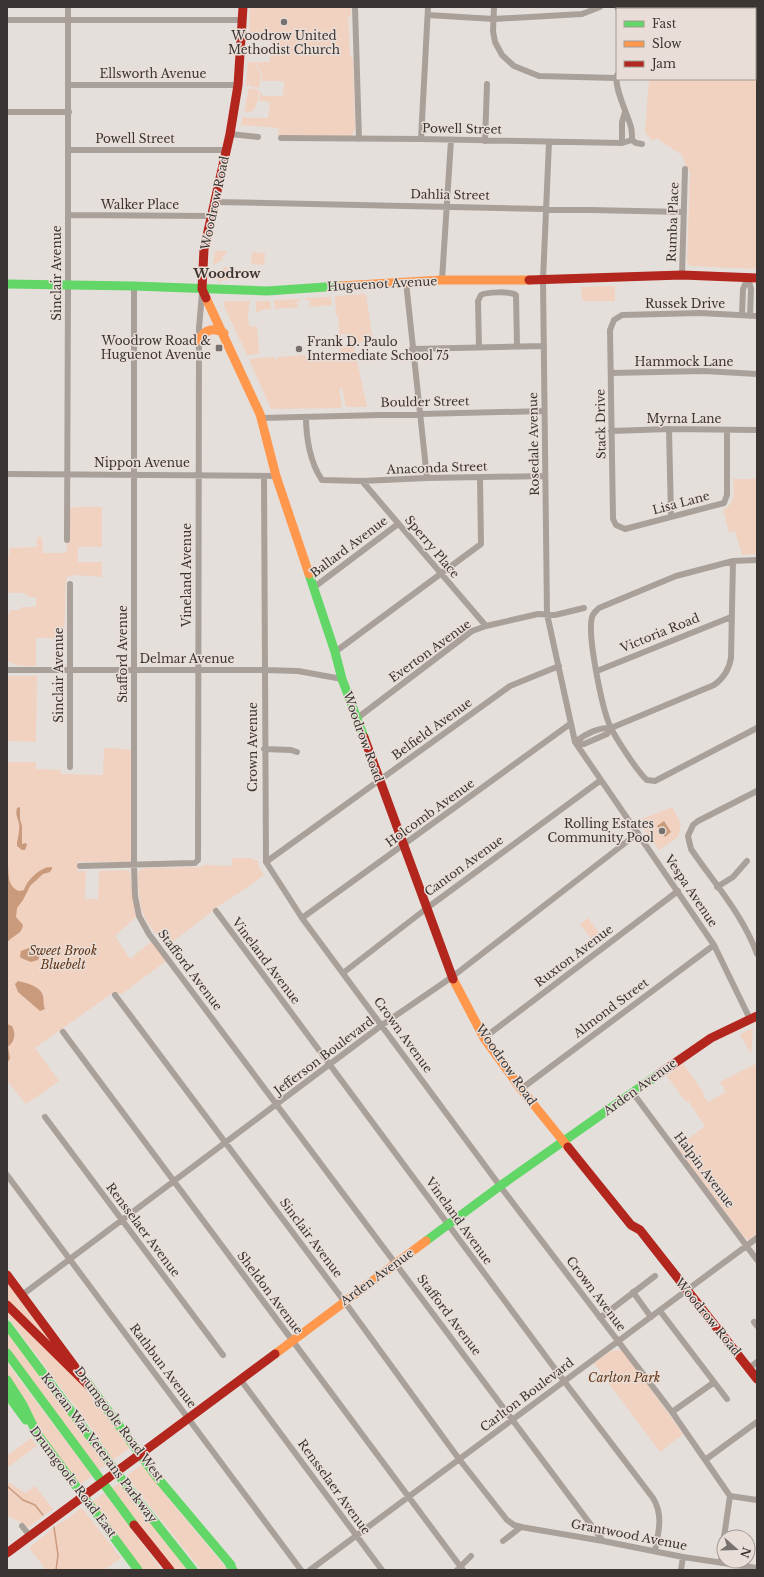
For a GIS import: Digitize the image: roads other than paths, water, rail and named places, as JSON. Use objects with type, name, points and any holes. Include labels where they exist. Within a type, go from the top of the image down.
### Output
[{"type":"main road","name":"Woodrow Road","points":[[243,7],[238,85],[230,134],[204,249],[202,289],[224,334],[261,418],[276,476],[335,652],[342,679],[426,908],[452,976],[484,1038],[521,1089],[563,1142],[631,1225],[640,1230],[757,1379]]},
{"type":"main road","name":"Huguenot Avenue","points":[[7,284],[68,284],[267,291],[442,280],[543,280],[682,276],[752,278]]},
{"type":"main road","points":[[199,340],[204,332],[209,330],[217,330],[224,334]]},
{"type":"main road","name":"Arden Avenue","points":[[7,1553],[500,1186],[711,1038],[754,1017]]},
{"type":"main road","name":"Drumgoole Road West","points":[[7,1275],[156,1476],[235,1570]]},
{"type":"main road","points":[[7,1305],[90,1387]]},
{"type":"main road","name":"Korean War Veterans Parkway","points":[[7,1325],[132,1493],[193,1570]]},
{"type":"main road","name":"Korean War Veterans Parkway","points":[[7,1353],[126,1514],[170,1570]]},
{"type":"main road","points":[[7,1380],[23,1405],[38,1436]]},
{"type":"main road","name":"Drumgoole Road East","points":[[7,1394],[138,1570]]},
{"type":"street","name":"Sinclair Avenue","points":[[67,540],[68,7]]},
{"type":"street","points":[[355,7],[359,139]]},
{"type":"street","points":[[421,139],[428,7]]},
{"type":"street","points":[[494,7],[494,42],[507,61],[524,71],[539,76],[616,76]]},
{"type":"street","points":[[428,15],[494,19],[582,14],[600,7]]},
{"type":"street","points":[[7,20],[242,20]]},
{"type":"street","points":[[617,80],[625,112],[632,128],[632,140],[636,143],[642,144]]},
{"type":"street","points":[[485,140],[487,84]]},
{"type":"street","name":"Ellsworth Avenue","points":[[68,85],[238,85]]},
{"type":"street","points":[[7,112],[69,112]]},
{"type":"street","points":[[622,143],[622,122],[625,112]]},
{"type":"street","points":[[230,134],[258,137]]},
{"type":"street","name":"Powell Street","points":[[281,138],[622,143],[632,140]]},
{"type":"street","points":[[442,280],[451,140]]},
{"type":"street","name":"Rosedale Avenue","points":[[549,142],[543,280],[547,614],[575,742]]},
{"type":"street","name":"Powell Street","points":[[68,150],[226,150]]},
{"type":"street","name":"Rumba Place","points":[[682,276],[685,169]]},
{"type":"street","name":"Dahlia Street","points":[[215,202],[684,212]]},
{"type":"street","name":"Walker Place","points":[[68,215],[212,216]]},
{"type":"street","points":[[742,315],[743,289],[752,278]]},
{"type":"street","points":[[750,316],[752,278]]},
{"type":"street","points":[[406,282],[427,478]]},
{"type":"street","name":"Stafford Avenue","points":[[134,286],[134,865],[139,916],[149,934],[397,1263],[603,1541]]},
{"type":"street","name":"Vineland Avenue","points":[[134,865],[198,862],[199,319],[202,289]]},
{"type":"street","points":[[479,347],[478,301],[481,295],[485,293],[512,292],[516,295],[517,346]]},
{"type":"street","name":"Russek Drive","points":[[614,320],[622,315],[700,313],[757,316]]},
{"type":"street","name":"Stack Drive","points":[[614,320],[610,330],[613,519],[614,523],[619,528]]},
{"type":"street","points":[[412,349],[544,346]]},
{"type":"street","name":"Hammock Lane","points":[[611,373],[704,371],[757,374]]},
{"type":"street","name":"Boulder Street","points":[[261,418],[544,411]]},
{"type":"street","name":"Anaconda Street","points":[[306,417],[307,440],[318,475],[322,480],[362,481],[427,478],[545,476]]},
{"type":"street","points":[[669,429],[671,517]]},
{"type":"street","name":"Myrna Lane","points":[[612,431],[669,429],[757,430]]},
{"type":"street","name":"Lisa Lane","points":[[619,528],[625,529],[722,504],[728,495],[727,430]]},
{"type":"street","name":"Nippon Avenue","points":[[7,474],[198,474],[276,476]]},
{"type":"street","name":"Crown Avenue","points":[[264,476],[264,749],[266,862],[302,918],[500,1186],[672,1412],[730,1496]]},
{"type":"street","points":[[335,652],[481,544],[480,478]]},
{"type":"street","name":"Sperry Place","points":[[362,481],[486,626]]},
{"type":"street","name":"Ballard Avenue","points":[[313,588],[398,524]]},
{"type":"street","points":[[757,560],[733,561],[676,576],[599,608],[595,611],[591,619],[592,646],[596,671],[607,717],[611,728],[644,779],[652,781],[757,728]]},
{"type":"street","points":[[575,742],[603,727],[611,728],[714,685],[725,676],[730,664],[733,561]]},
{"type":"street","name":"Sinclair Avenue","points":[[70,584],[70,767]]},
{"type":"street","name":"Everton Avenue","points":[[356,719],[472,631],[486,626],[538,614],[555,615],[584,608]]},
{"type":"street","name":"Victoria Road","points":[[596,671],[732,617]]},
{"type":"street","name":"Belfield Avenue","points":[[266,862],[379,782],[510,686],[559,666]]},
{"type":"street","name":"Delmar Avenue","points":[[7,670],[264,670],[298,671],[342,679]]},
{"type":"street","name":"Holcomb Avenue","points":[[302,918],[404,846],[570,724]]},
{"type":"street","name":"Vespa Avenue","points":[[575,742],[714,945],[754,1017]]},
{"type":"street","points":[[264,749],[291,750],[297,752]]},
{"type":"street","name":"Canton Avenue","points":[[343,973],[426,908],[601,780]]},
{"type":"street","points":[[757,791],[698,821],[690,830],[688,836],[689,846],[741,921],[752,939],[757,954]]},
{"type":"street","name":"Jefferson Boulevard","points":[[22,1295],[382,1025],[452,976],[638,833]]},
{"type":"street","points":[[717,887],[733,877],[747,861]]},
{"type":"street","points":[[80,866],[134,865]]},
{"type":"street","name":"Ruxton Avenue","points":[[484,1038],[678,891]]},
{"type":"street","name":"Vineland Avenue","points":[[216,912],[657,1504],[660,1518],[656,1552]]},
{"type":"street","name":"Almond Street","points":[[521,1089],[714,945]]},
{"type":"street","name":"Sinclair Avenue","points":[[115,995],[344,1301],[459,1459],[507,1520],[514,1525],[521,1527]]},
{"type":"street","name":"Sheldon Avenue","points":[[63,1032],[460,1569]]},
{"type":"street","name":"Halpin Avenue","points":[[633,1093],[757,1260]]},
{"type":"street","name":"Rensselaer Avenue","points":[[45,1117],[223,1355]]},
{"type":"street","name":"Rathbun Avenue","points":[[7,1175],[301,1570]]},
{"type":"street","name":"Carlton Boulevard","points":[[310,1570],[757,1238]]},
{"type":"street","points":[[600,1318],[655,1276]]},
{"type":"street","points":[[633,1292],[651,1317]]},
{"type":"street","points":[[660,1311],[727,1399]]},
{"type":"street","points":[[749,1368],[757,1362]]},
{"type":"street","name":"Rensselaer Avenue","points":[[240,1379],[382,1570]]},
{"type":"street","points":[[672,1412],[714,1382]]},
{"type":"street","points":[[705,1460],[757,1422]]},
{"type":"street","points":[[725,1529],[730,1496],[757,1500]]},
{"type":"street","points":[[22,1526],[30,1536]]},
{"type":"street","points":[[502,1542],[521,1527]]},
{"type":"street","name":"Grantwood Avenue","points":[[521,1527],[683,1557],[716,1561]]},
{"type":"street","points":[[460,1569],[471,1556]]},
{"type":"street","points":[[681,1570],[683,1557]]},
{"type":"waterway","points":[[7,1486],[23,1500],[35,1505],[43,1515]]},
{"type":"waterway","points":[[54,1527],[58,1555],[56,1570]]},
{"type":"place","name":"Woodrow United Methodist Church","points":[[284,22]]},
{"type":"place","name":"Woodrow Road & Huguenot Avenue","points":[[219,348]]},
{"type":"place","name":"Frank D. Paulo Intermediate School 75","points":[[299,349]]},
{"type":"place","name":"Rolling Estates Community Pool","points":[[662,831]]},
{"type":"district","name":"Woodrow","points":[[227,273]]},
{"type":"park label","name":"Sweet Brook Bluebelt","points":[[63,958]]},
{"type":"park label","name":"Carlton Park","points":[[624,1378]]}]
